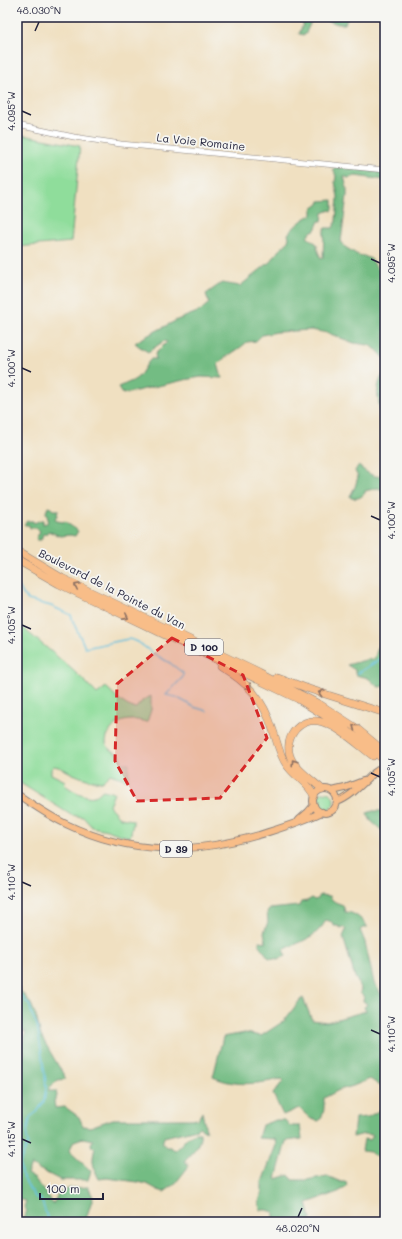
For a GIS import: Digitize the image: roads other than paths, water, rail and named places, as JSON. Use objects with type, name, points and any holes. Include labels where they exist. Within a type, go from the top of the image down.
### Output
[{"type":"highway","name":"Boulevard de la Pointe du Van","points":[[17,551],[50,572],[316,702],[355,727],[385,752]]},
{"type":"highway","name":"Boulevard de la Pointe du Van","points":[[17,560],[59,584],[311,706],[353,734],[385,761]]},
{"type":"highway","name":"D 100","points":[[97,595],[170,626],[280,678],[309,689],[385,713]]},
{"type":"highway","name":"D 100","points":[[208,656],[214,663],[241,680],[256,695],[267,712],[285,763],[292,772],[310,788],[314,796]]},
{"type":"highway","points":[[322,789],[298,768],[290,755],[288,748],[292,734],[296,728],[307,722],[321,722],[329,725],[385,765]]},
{"type":"main road","points":[[337,802],[344,799],[385,765]]},
{"type":"main road","points":[[332,791],[345,788],[368,778]]},
{"type":"main road","points":[[326,788],[336,795],[336,806],[332,811],[322,812],[317,810],[314,805],[314,796],[319,790],[322,789],[326,788]]},
{"type":"main road","name":"D 39","points":[[17,794],[51,816],[74,828],[119,843],[145,847],[175,849],[213,846],[237,841],[292,824],[322,812]]},
{"type":"main road","name":"D 39","points":[[292,824],[305,815],[314,805]]},
{"type":"street","name":"La Voie Romaine","points":[[17,125],[74,137],[120,144],[385,170]]},
{"type":"waterway","points":[[17,583],[28,600],[51,606],[71,615],[85,648],[128,639],[138,642],[154,654],[170,663],[183,673],[183,677],[166,695],[176,697],[194,707],[207,711]]},
{"type":"waterway","points":[[358,673],[385,656]]},
{"type":"waterway","points":[[17,991],[30,1006],[32,1015],[37,1025],[46,1088],[44,1101],[37,1112],[30,1117],[27,1133],[28,1143],[20,1163],[21,1173],[32,1193],[36,1198],[40,1198],[49,1222]]}]
